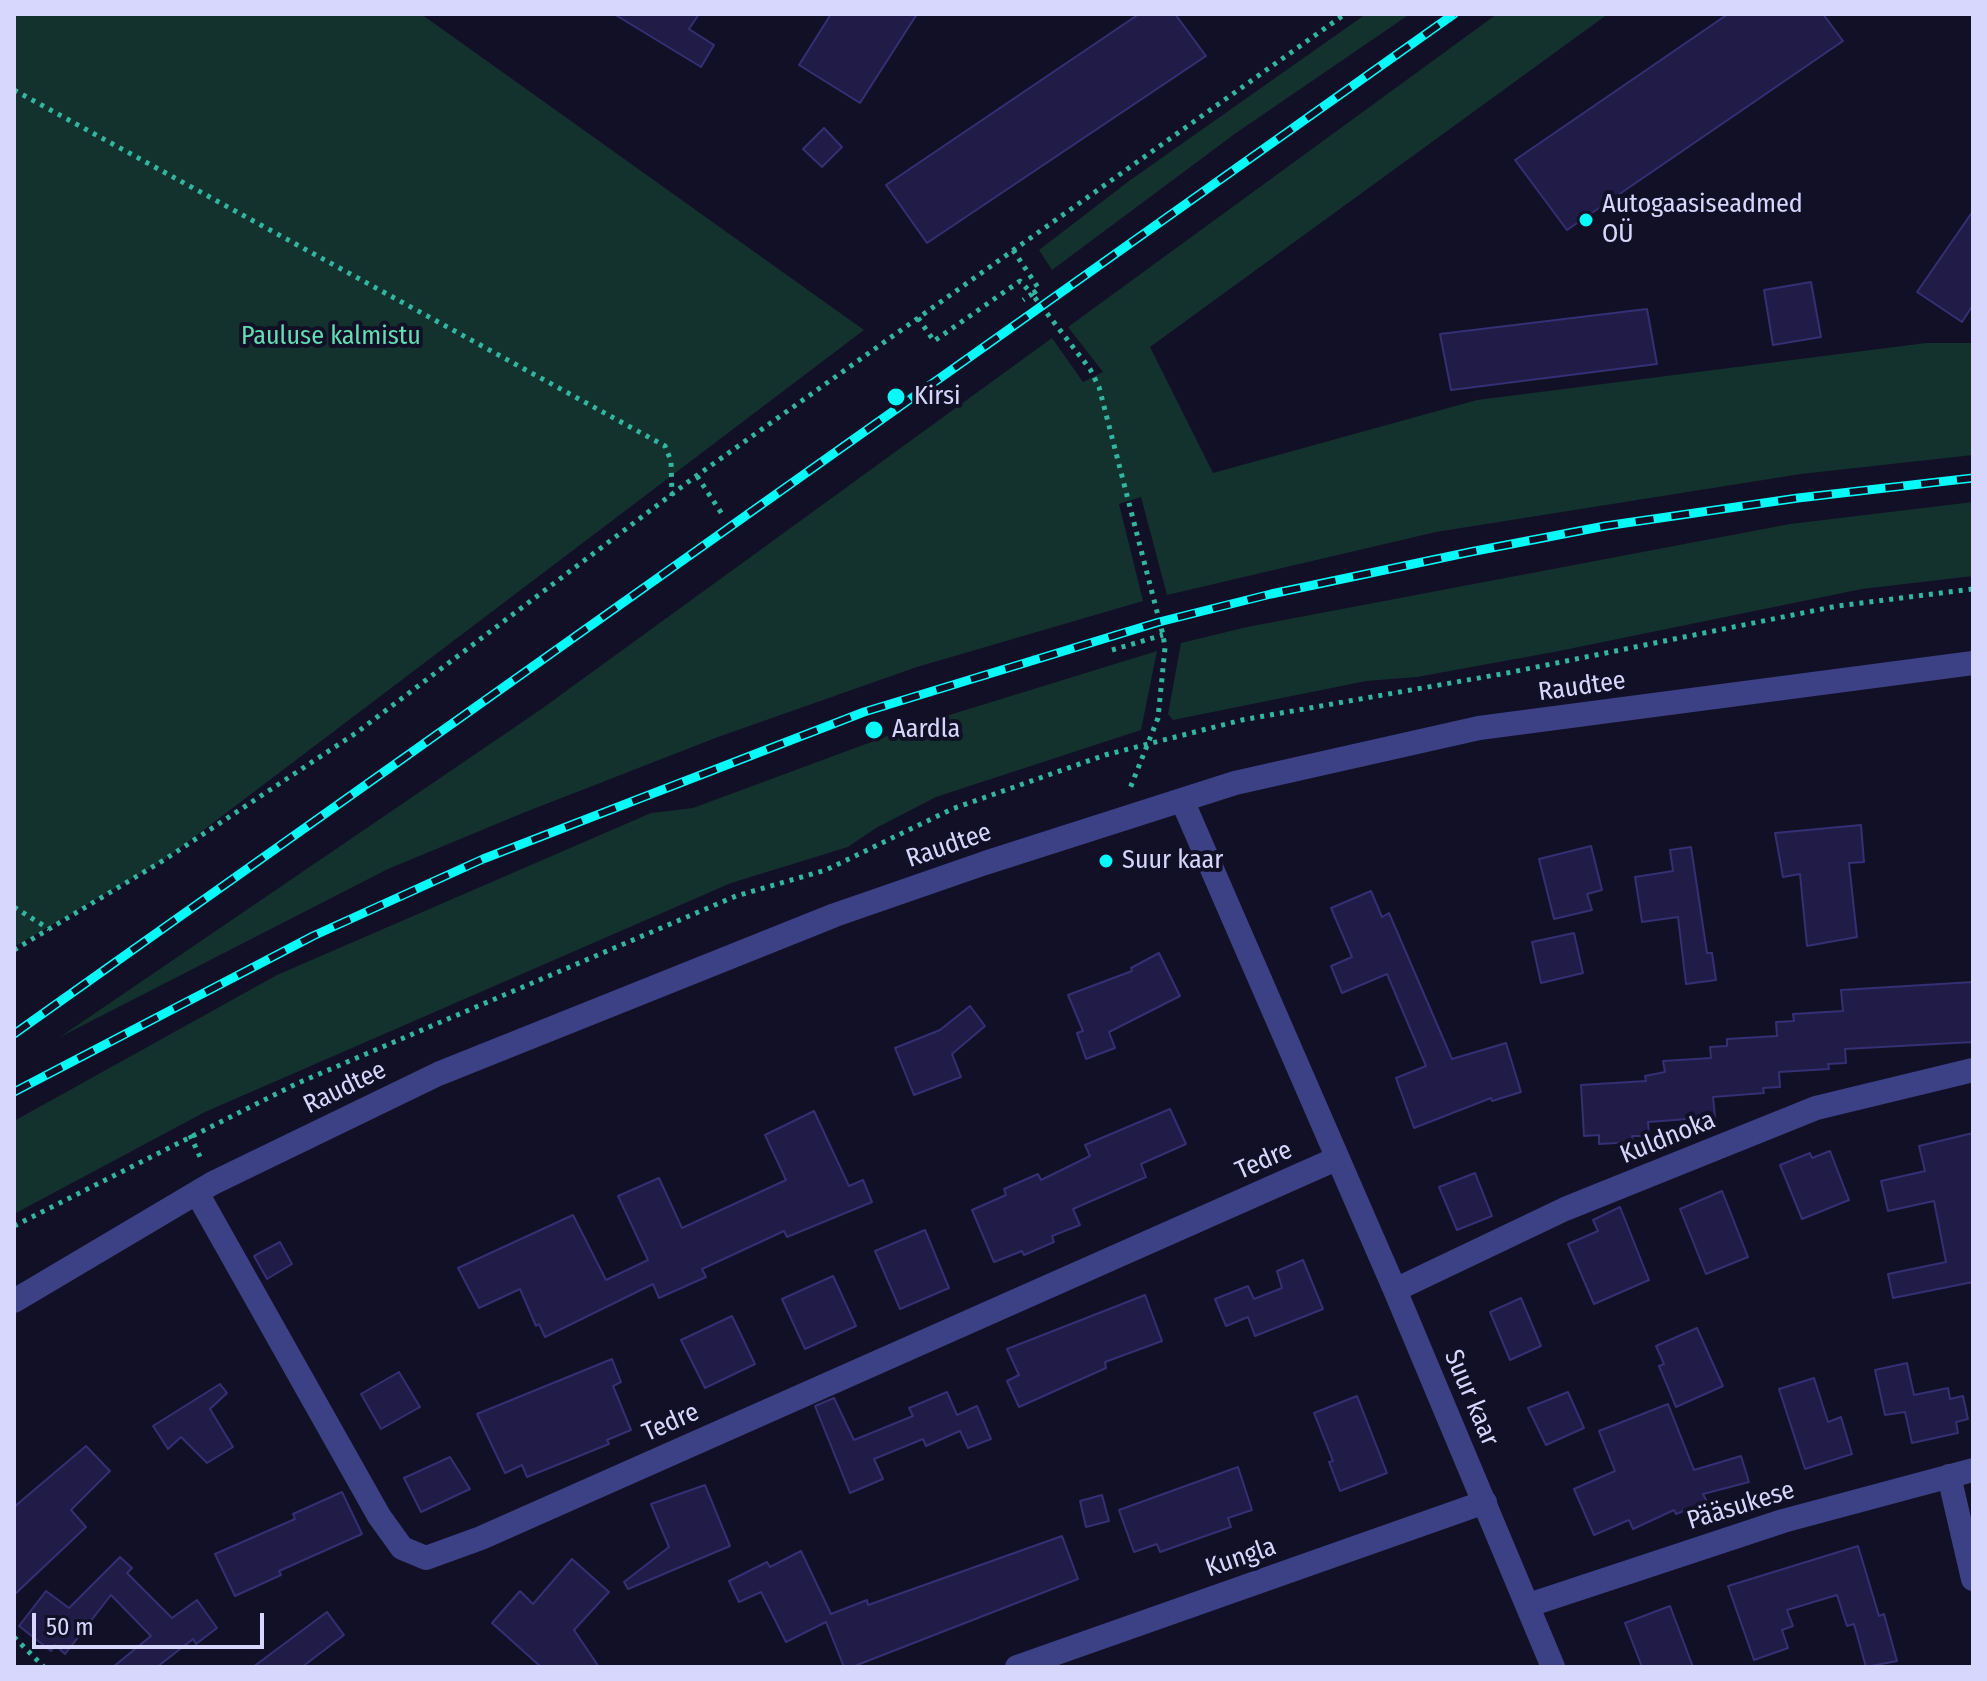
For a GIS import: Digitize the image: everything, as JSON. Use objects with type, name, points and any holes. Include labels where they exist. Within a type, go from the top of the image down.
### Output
[{"type":"street","name":"Raudtee","points":[[14,1301],[197,1193],[438,1074],[611,1002],[850,910],[1138,814],[1235,783],[1479,728],[1973,663]]},
{"type":"street","name":"Suur kaar","points":[[1182,800],[1395,1290],[1553,1667]]},
{"type":"street","name":"Kuldnoka","points":[[1395,1290],[1565,1209],[1816,1108],[1973,1070]]},
{"type":"street","name":"Tedre","points":[[197,1193],[379,1516],[402,1548],[426,1558],[481,1538],[1336,1159]]},
{"type":"street","name":"Pääsukese","points":[[1529,1605],[1783,1521],[1973,1470]]},
{"type":"street","points":[[1949,1476],[1973,1579]]},
{"type":"street","name":"Kungla","points":[[1017,1667],[1485,1502]]},
{"type":"path","points":[[14,950],[164,860],[356,733],[697,476],[1345,14]]},
{"type":"path","points":[[14,90],[665,446],[671,461],[672,497]]},
{"type":"path","points":[[1013,250],[1039,289],[1023,300]]},
{"type":"path","points":[[918,318],[934,341],[1020,281],[1090,369],[1099,387],[1165,648],[1158,718],[1129,789],[1138,814]]},
{"type":"path","points":[[697,476],[722,514]]},
{"type":"path","points":[[1112,650],[1163,635]]},
{"type":"path","points":[[14,907],[49,929]]},
{"type":"path","points":[[14,1637],[44,1667]]},
{"type":"green space","name":"Pauluse kalmistu","points":[[14,14],[421,14],[864,330],[164,860],[14,947]]},
{"type":"green space","points":[[1366,14],[1410,14],[1236,133],[1052,270],[1039,250],[1129,181]]},
{"type":"green space","points":[[1497,14],[1608,14],[1150,347],[1213,473],[1477,400],[1926,343],[1973,343],[1973,455],[1801,474],[1436,532],[1167,595],[1141,497],[1119,504],[1143,601],[917,667],[718,737],[523,813],[388,869],[60,1037],[540,710],[1052,338],[1083,382],[1103,372],[1068,327]]},
{"type":"green space","points":[[1973,502],[1973,576],[1862,589],[1559,651],[1417,677],[1366,681],[1173,720],[1168,714],[1181,643],[1247,627],[1790,524]]},
{"type":"green space","points":[[1157,651],[1141,730],[936,797],[876,828],[848,847],[731,883],[205,1112],[14,1214],[14,1121],[277,975],[651,813],[693,808],[917,725]]},
{"type":"building","points":[[614,14],[699,14],[689,29],[714,45],[701,67]]},
{"type":"building","points":[[831,14],[917,14],[860,103],[799,65]]},
{"type":"building","points":[[1139,14],[1175,14],[1206,56],[927,243],[886,185]]},
{"type":"building","points":[[1728,14],[1823,14],[1843,41],[1567,230],[1515,160]]},
{"type":"building","points":[[824,128],[842,147],[822,167],[803,149]]},
{"type":"building","points":[[1973,211],[1973,305],[1962,322],[1917,292]]},
{"type":"building","points":[[1811,282],[1821,337],[1773,345],[1764,290]]},
{"type":"building","points":[[1647,309],[1657,364],[1451,390],[1440,334]]},
{"type":"building","points":[[1861,825],[1864,862],[1849,863],[1857,937],[1807,946],[1800,874],[1783,877],[1775,833]]},
{"type":"building","points":[[1591,846],[1602,890],[1587,894],[1592,910],[1554,919],[1539,859]]},
{"type":"building","points":[[1691,847],[1707,953],[1712,953],[1716,980],[1686,984],[1678,917],[1642,922],[1635,877],[1673,871],[1670,850]]},
{"type":"building","points":[[1371,891],[1382,917],[1389,913],[1452,1059],[1506,1043],[1521,1092],[1492,1101],[1491,1098],[1414,1128],[1396,1078],[1426,1066],[1387,974],[1342,993],[1331,966],[1352,957],[1331,908]]},
{"type":"building","points":[[1574,933],[1583,973],[1541,983],[1532,942]]},
{"type":"building","points":[[1159,953],[1180,996],[1109,1032],[1115,1048],[1086,1059],[1077,1033],[1083,1031],[1068,995],[1132,971],[1131,968]]},
{"type":"building","points":[[1973,982],[1973,1042],[1845,1049],[1846,1063],[1828,1064],[1829,1069],[1779,1072],[1780,1087],[1763,1088],[1764,1093],[1713,1097],[1715,1117],[1648,1122],[1649,1136],[1632,1136],[1633,1142],[1599,1144],[1599,1135],[1584,1136],[1581,1085],[1646,1081],[1645,1076],[1665,1072],[1663,1061],[1711,1058],[1710,1047],[1727,1046],[1727,1039],[1777,1036],[1776,1022],[1794,1021],[1793,1014],[1843,1011],[1841,990]]},
{"type":"building","points":[[970,1006],[985,1026],[952,1054],[961,1077],[914,1095],[895,1048],[940,1030]]},
{"type":"building","points":[[1170,1109],[1186,1144],[1141,1164],[1146,1177],[1073,1209],[1080,1225],[1052,1236],[1054,1242],[1024,1255],[1022,1251],[994,1262],[972,1210],[1006,1195],[1004,1189],[1038,1174],[1041,1180],[1090,1156],[1085,1145]]},
{"type":"building","points":[[814,1111],[849,1186],[863,1180],[872,1202],[787,1237],[784,1231],[702,1269],[706,1277],[659,1298],[653,1284],[545,1337],[539,1324],[536,1326],[520,1289],[479,1308],[458,1268],[573,1215],[606,1280],[648,1260],[618,1196],[659,1178],[682,1228],[786,1180],[765,1135]]},
{"type":"building","points":[[1973,1133],[1973,1282],[1893,1298],[1888,1274],[1946,1262],[1934,1201],[1888,1211],[1881,1181],[1925,1171],[1919,1146]]},
{"type":"building","points":[[1830,1151],[1849,1200],[1802,1219],[1780,1165],[1810,1153],[1812,1158]]},
{"type":"building","points":[[1475,1173],[1492,1216],[1457,1230],[1439,1187]]},
{"type":"building","points":[[1722,1191],[1748,1257],[1706,1274],[1680,1209]]},
{"type":"building","points":[[1620,1207],[1649,1280],[1594,1304],[1568,1244],[1598,1231],[1593,1220]]},
{"type":"building","points":[[925,1230],[949,1288],[900,1309],[875,1251]]},
{"type":"building","points":[[280,1242],[292,1264],[267,1279],[254,1256]]},
{"type":"building","points":[[1303,1260],[1323,1309],[1255,1336],[1248,1317],[1226,1326],[1215,1299],[1248,1286],[1254,1299],[1282,1288],[1277,1271]]},
{"type":"building","points":[[833,1276],[856,1326],[805,1349],[782,1299]]},
{"type":"building","points":[[1145,1295],[1162,1341],[1105,1362],[1106,1368],[1019,1407],[1007,1381],[1019,1375],[1007,1349]]},
{"type":"building","points":[[1521,1298],[1541,1346],[1510,1360],[1490,1312]]},
{"type":"building","points":[[732,1316],[755,1364],[705,1388],[681,1340]]},
{"type":"building","points":[[1697,1328],[1723,1386],[1676,1407],[1659,1366],[1664,1364],[1656,1346]]},
{"type":"building","points":[[612,1359],[621,1382],[613,1386],[631,1430],[607,1440],[609,1444],[527,1477],[522,1465],[505,1473],[477,1414]]},
{"type":"building","points":[[1907,1363],[1914,1395],[1948,1388],[1950,1399],[1963,1396],[1968,1419],[1956,1422],[1958,1433],[1912,1443],[1905,1412],[1885,1415],[1875,1370]]},
{"type":"building","points":[[399,1372],[420,1407],[381,1429],[361,1394]]},
{"type":"building","points":[[1814,1378],[1828,1422],[1841,1417],[1852,1454],[1805,1469],[1779,1389]]},
{"type":"building","points":[[220,1384],[227,1393],[210,1409],[233,1447],[207,1463],[181,1437],[168,1449],[153,1426]]},
{"type":"building","points":[[947,1392],[957,1415],[977,1406],[991,1439],[968,1448],[960,1431],[926,1446],[923,1439],[874,1459],[883,1479],[850,1493],[815,1406],[834,1398],[854,1440],[913,1416],[909,1408]]},
{"type":"building","points":[[1568,1392],[1584,1428],[1546,1445],[1528,1408]]},
{"type":"building","points":[[1357,1396],[1387,1473],[1340,1491],[1329,1462],[1333,1461],[1314,1413]]},
{"type":"building","points":[[1668,1404],[1694,1470],[1741,1456],[1749,1482],[1703,1494],[1707,1502],[1676,1514],[1674,1510],[1633,1529],[1629,1520],[1594,1535],[1574,1489],[1615,1471],[1599,1431]]},
{"type":"building","points":[[86,1446],[110,1471],[71,1510],[86,1527],[14,1595],[14,1507]]},
{"type":"building","points":[[450,1457],[470,1489],[421,1512],[404,1478]]},
{"type":"building","points":[[1238,1467],[1252,1510],[1228,1518],[1231,1527],[1160,1552],[1157,1544],[1134,1552],[1119,1510]]},
{"type":"building","points":[[705,1485],[730,1546],[628,1589],[624,1582],[669,1547],[651,1504]]},
{"type":"building","points":[[342,1492],[362,1534],[279,1571],[281,1575],[235,1596],[215,1554],[295,1519],[293,1514]]},
{"type":"building","points":[[1102,1495],[1109,1521],[1086,1527],[1080,1501]]},
{"type":"building","points":[[1062,1536],[1078,1579],[852,1667],[844,1667],[826,1622],[786,1642],[761,1592],[739,1602],[729,1581],[767,1562],[770,1567],[801,1551],[831,1614],[867,1600],[868,1605]]},
{"type":"building","points":[[1858,1546],[1879,1616],[1884,1614],[1897,1661],[1866,1667],[1854,1624],[1847,1626],[1837,1595],[1787,1610],[1793,1626],[1782,1630],[1788,1648],[1754,1660],[1728,1586]]},
{"type":"building","points":[[120,1557],[132,1568],[127,1573],[172,1618],[197,1600],[217,1628],[196,1644],[193,1639],[157,1667],[113,1667],[151,1636],[111,1595],[65,1654],[55,1645],[51,1651],[19,1626],[46,1591],[69,1608]]},
{"type":"building","points":[[572,1559],[609,1592],[574,1630],[599,1667],[541,1667],[492,1623],[520,1591],[533,1604]]},
{"type":"building","points":[[1670,1606],[1693,1667],[1642,1667],[1625,1623]]},
{"type":"building","points":[[327,1612],[344,1635],[302,1667],[253,1667]]},
{"type":"railway","points":[[14,1034],[1454,14]]},
{"type":"railway","points":[[14,1092],[313,936],[483,859],[864,712],[1159,622],[1271,594],[1470,552],[1605,526],[1798,498],[1973,478]]},
{"type":"place","name":"Autogaasiseadmed OÜ","points":[[1586,220]]},
{"type":"place","name":"Kirsi","points":[[896,397]]},
{"type":"place","name":"Aardla","points":[[874,730]]},
{"type":"place","name":"Suur kaar","points":[[1106,861]]}]
